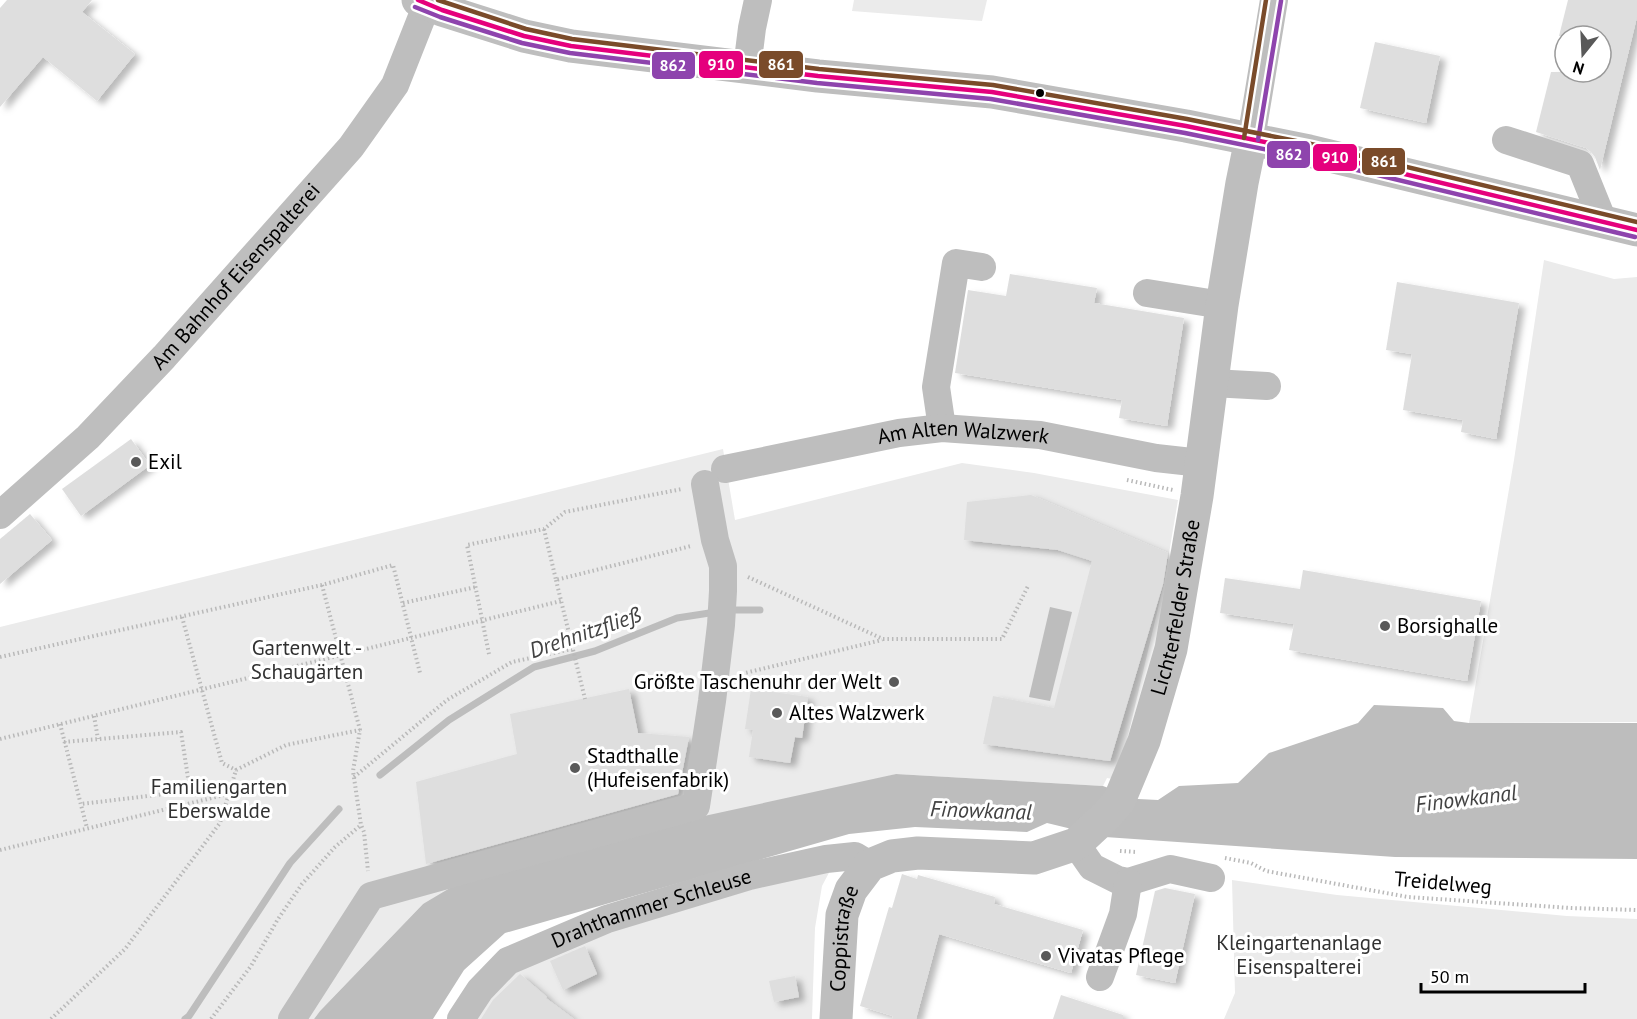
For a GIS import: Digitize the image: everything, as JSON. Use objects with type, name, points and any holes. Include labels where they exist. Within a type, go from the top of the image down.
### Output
[{"type":"main road","points":[[422,2],[524,36],[571,46],[747,68],[992,92],[1251,139],[1637,230]]},
{"type":"main road","name":"Lichterfelder Straße","points":[[870,865],[892,856],[918,853],[1034,858],[1076,844],[1119,801],[1144,741],[1171,649],[1197,496],[1222,305],[1251,139]]},
{"type":"main road","name":"Coppistraße","points":[[836,1019],[842,915],[851,890],[870,865]]},
{"type":"street","points":[[747,68],[758,0]]},
{"type":"street","points":[[1251,139],[1274,0]]},
{"type":"street","name":"Am Bahnhof Eisenspalterei","points":[[0,514],[88,437],[164,357],[351,147],[395,85],[422,2]]},
{"type":"street","points":[[1506,140],[1580,164],[1603,221]]},
{"type":"street","points":[[942,428],[936,387],[956,263],[982,267]]},
{"type":"street","points":[[1147,293],[1222,305]]},
{"type":"street","points":[[1212,383],[1267,386]]},
{"type":"street","name":"Am Alten Walzwerk","points":[[715,477],[899,433],[942,428],[1040,435],[1156,458],[1201,463]]},
{"type":"street","points":[[292,1019],[371,896],[696,806],[721,625],[715,477]]},
{"type":"street","points":[[1076,844],[1092,867],[1118,880],[1128,882],[1170,869],[1211,878]]},
{"type":"street","name":"Drahthammer Schleuse","points":[[461,1019],[480,990],[508,961],[607,919],[749,876],[826,859],[855,856],[870,865]]},
{"type":"street","points":[[1100,977],[1123,914],[1128,882]]},
{"type":"path","points":[[489,654],[467,545],[544,529],[566,512],[715,477]]},
{"type":"path","points":[[1118,478],[1197,496]]},
{"type":"path","points":[[544,529],[585,699]]},
{"type":"path","points":[[0,657],[322,585],[393,565],[420,673]]},
{"type":"path","points":[[556,580],[720,565],[883,639]]},
{"type":"path","points":[[322,585],[360,730],[353,771],[367,862]]},
{"type":"path","points":[[712,701],[745,673],[883,639],[1002,639],[1028,586]]},
{"type":"path","points":[[403,603],[476,587]]},
{"type":"path","points":[[0,739],[561,601]]},
{"type":"path","points":[[182,617],[222,763],[236,770]]},
{"type":"path","points":[[354,778],[447,700],[512,662],[572,649]]},
{"type":"path","points":[[94,716],[99,739]]},
{"type":"path","points":[[60,724],[87,828]]},
{"type":"path","points":[[51,1019],[125,949],[220,823],[236,770],[286,745],[360,730]]},
{"type":"path","points":[[64,742],[181,732],[190,791],[81,804]]},
{"type":"path","points":[[0,850],[228,795]]},
{"type":"path","points":[[211,1019],[251,966],[278,919],[302,884],[335,847],[361,825]]},
{"type":"path","name":"Treidelweg","points":[[1251,863],[1266,871],[1408,897],[1637,910]]},
{"type":"green space","points":[[854,0],[987,0],[982,21],[852,11]]},
{"type":"green space","points":[[1544,260],[1614,279],[1637,277],[1637,722],[1469,723],[1514,460]]},
{"type":"green space","name":"Familiengarten Eberswalde","points":[[723,449],[735,520],[962,463],[1034,473],[1178,500],[1164,583],[1127,740],[1113,779],[1107,778],[1103,786],[896,774],[423,904],[314,1019],[0,1019],[0,627]]},
{"type":"green space","points":[[832,867],[822,886],[815,928],[812,1019],[461,1019],[501,960]]},
{"type":"green space","name":"Kleingartenanlage Eisenspalterei","points":[[1232,880],[1337,895],[1567,916],[1637,919],[1637,1019],[1224,1019],[1235,993]]},
{"type":"water","points":[[1050,607],[1072,612],[1050,701],[1029,697]]},
{"type":"water","name":"Finowkanal","points":[[1374,705],[1443,708],[1454,721],[1469,723],[1637,723],[1637,859],[1395,857],[1105,837],[1047,823],[1027,832],[915,827],[849,834],[505,933],[464,970],[433,1019],[314,1019],[423,904],[482,869],[672,823],[896,774],[1103,786],[1138,799],[1158,800],[1179,786],[1238,783],[1269,753],[1358,723]]},
{"type":"building","points":[[7,0],[92,0],[82,12],[135,54],[97,101],[43,57],[0,107],[0,8]]},
{"type":"building","points":[[1568,0],[1637,0],[1637,17],[1600,170],[1595,157],[1586,148],[1536,132],[1551,72],[1553,72],[1553,84],[1613,84],[1613,24],[1562,24]]},
{"type":"building","points":[[1375,42],[1440,56],[1426,123],[1360,108]]},
{"type":"building","points":[[1010,274],[1097,288],[1094,303],[1184,318],[1167,426],[1119,418],[1122,400],[955,373],[968,290],[1006,296]]},
{"type":"building","points":[[1397,282],[1519,303],[1496,439],[1461,432],[1463,420],[1403,410],[1412,354],[1386,350]]},
{"type":"building","points":[[131,439],[150,465],[81,516],[62,489]]},
{"type":"building","points":[[1031,495],[1168,553],[1163,584],[1110,761],[983,744],[993,696],[1054,708],[1092,561],[1058,550],[964,540],[967,502]]},
{"type":"building","points":[[30,514],[52,540],[0,584],[0,539]]},
{"type":"building","name":"Borsighalle","points":[[1303,570],[1481,601],[1467,681],[1289,650],[1294,624],[1220,613],[1225,578],[1300,589]]},
{"type":"building","name":"Stadthalle (Hufeisenfabrik)","points":[[629,689],[638,733],[689,737],[678,794],[426,864],[416,782],[517,754],[510,714]]},
{"type":"building","name":"Altes Walzwerk","points":[[751,689],[808,697],[802,738],[795,737],[790,763],[749,757],[753,730],[745,729]]},
{"type":"building","name":"Vivatas Pflege","points":[[902,874],[917,879],[918,875],[995,897],[994,904],[1083,930],[1071,973],[939,934],[916,1019],[892,1019],[893,1016],[860,1006],[889,907],[892,908]]},
{"type":"building","points":[[1165,888],[1195,894],[1175,983],[1136,975],[1155,891]]},
{"type":"building","points":[[585,946],[597,974],[563,990],[550,961]]},
{"type":"building","points":[[520,974],[574,1019],[481,1019],[493,1000]]},
{"type":"building","points":[[795,976],[799,997],[774,1002],[769,981]]},
{"type":"building","points":[[1061,995],[1123,1015],[1123,1019],[1053,1019]]},
{"type":"waterway","name":"Drehnitzfließ","points":[[730,610],[760,610]]},
{"type":"waterway","name":"Drehnitzfließ","points":[[380,775],[449,720],[534,667],[595,651],[677,618],[716,612]]},
{"type":"waterway","name":"Drehnitzfließ","points":[[185,1019],[290,863],[339,809]]},
{"type":"transit line","name":"910","points":[[418,0],[524,36],[571,46],[818,76],[992,92],[1186,126],[1309,151],[1637,230]]},
{"type":"transit line","name":"861","points":[[438,0],[526,29],[572,39],[819,69],[993,85],[1187,119],[1311,144],[1637,222]]},
{"type":"transit line","name":"861","points":[[1244,138],[1266,0]]},
{"type":"transit line","name":"862","points":[[1258,140],[1281,1]]},
{"type":"transit line","name":"862","points":[[415,7],[522,43],[570,53],[817,83],[991,99],[1185,133],[1307,158],[1635,237]]},
{"type":"place","name":"Exil","points":[[136,462]]},
{"type":"place","name":"Borsighalle","points":[[1385,626]]},
{"type":"place","name":"Größte Taschenuhr der Welt","points":[[894,682]]},
{"type":"place","name":"Altes Walzwerk","points":[[777,713]]},
{"type":"place","name":"Stadthalle (Hufeisenfabrik)","points":[[575,768]]},
{"type":"place","name":"Vivatas Pflege","points":[[1046,956]]},
{"type":"park label","name":"Gartenwelt - Schaugärten","points":[[307,660]]}]
